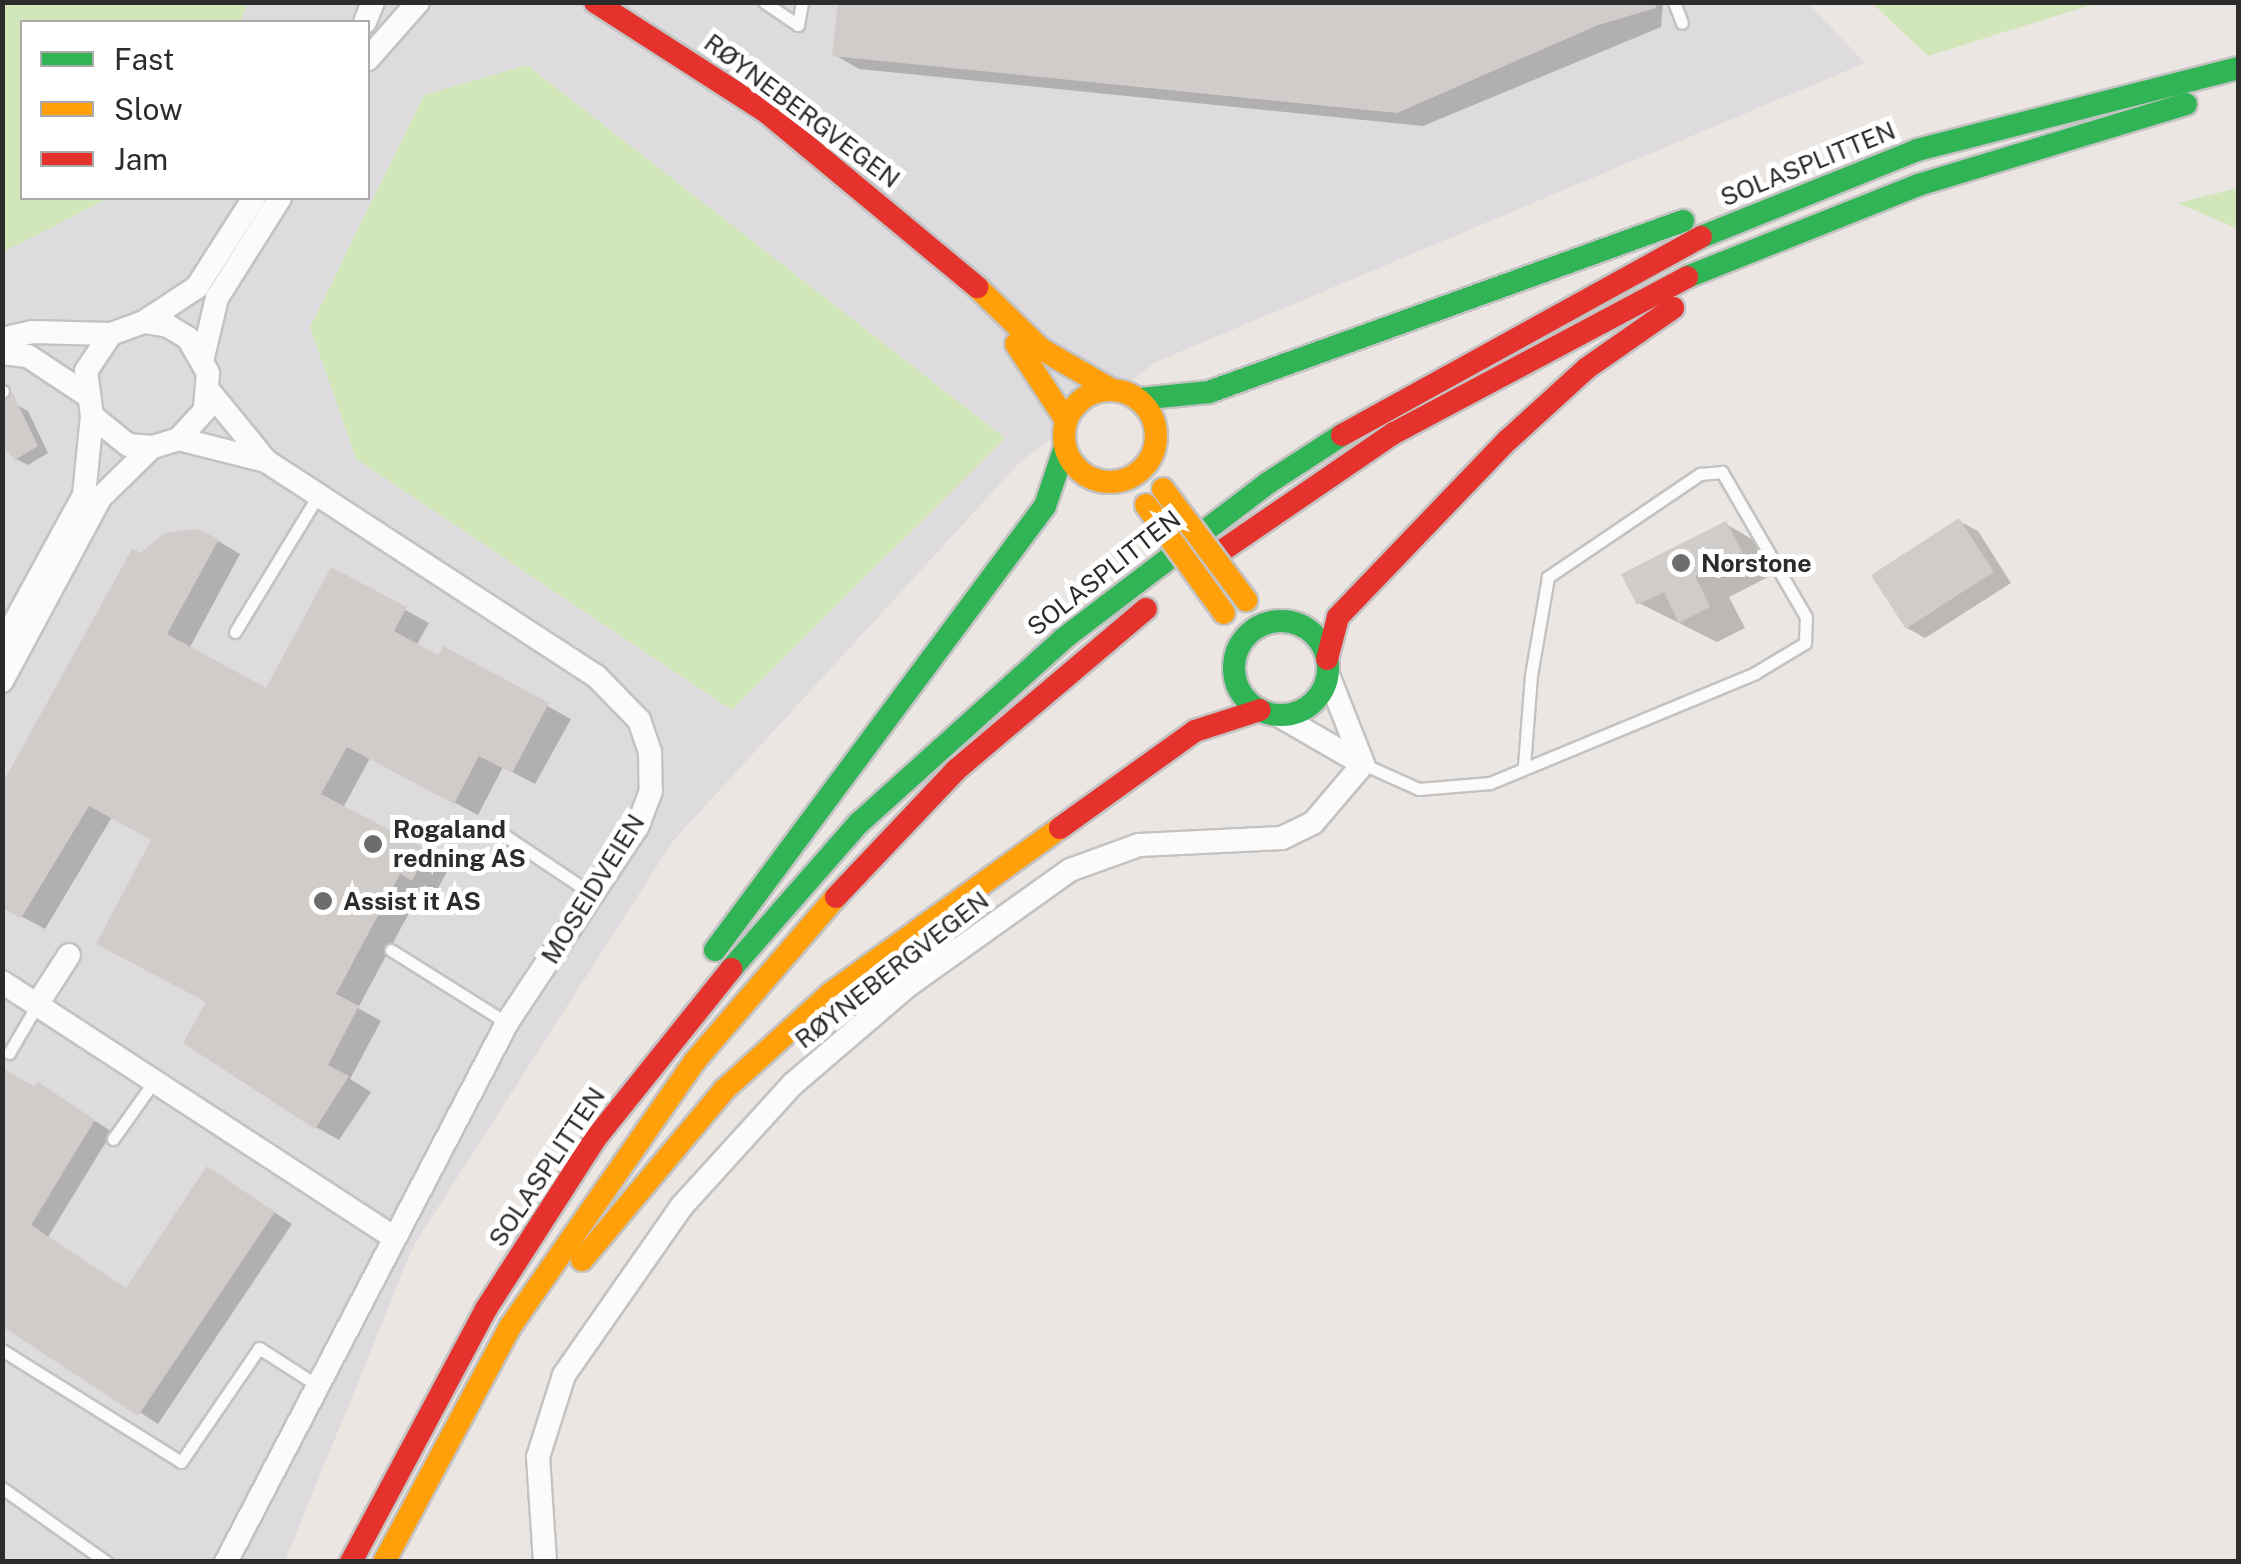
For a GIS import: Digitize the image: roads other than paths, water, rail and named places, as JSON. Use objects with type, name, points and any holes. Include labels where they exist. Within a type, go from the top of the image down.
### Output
[{"type":"main road","name":"RØYNEBERGVEGEN","points":[[594,2],[765,111],[920,238],[1042,350],[1112,390],[1138,399]]},
{"type":"main road","name":"SOLASPLITTEN","points":[[351,1562],[428,1408],[595,1140],[759,933],[859,823],[1062,639],[1210,526],[1380,410],[1548,314],[1686,244],[1917,150],[2238,68]]},
{"type":"main road","points":[[384,1562],[448,1433],[510,1327],[706,1046],[881,846],[1079,662],[1225,548],[1478,384],[1698,271],[1918,185],[2238,92]]},
{"type":"main road","points":[[1327,667],[1309,630],[1275,621],[1246,600],[1164,489],[1152,455],[1155,425],[1138,399],[1209,392],[1762,192],[1917,150]]},
{"type":"main road","points":[[448,1433],[724,1090],[782,1036],[920,926],[1195,730],[1312,704],[1327,667],[1338,617],[1587,368],[1710,286],[1918,185]]},
{"type":"main road","name":"RØYNEBERGVEGEN","points":[[920,238],[1033,360],[1066,420]]},
{"type":"main road","points":[[595,1140],[668,1014],[1045,506],[1065,446],[1066,420],[1084,397],[1112,390]]},
{"type":"main road","points":[[1065,446],[1092,479],[1123,480],[1152,455]]},
{"type":"main road","points":[[1123,480],[1146,505],[1224,614],[1236,651],[1236,686],[1269,713]]},
{"type":"main road","points":[[1236,651],[1259,626],[1275,621]]},
{"type":"street","points":[[370,57],[418,2]]},
{"type":"street","points":[[2,339],[32,332],[111,334],[144,322],[197,287],[253,200]]},
{"type":"street","points":[[2,681],[100,498],[152,448],[179,439],[204,410],[209,390],[203,357],[217,298],[279,200]]},
{"type":"street","points":[[144,322],[178,332],[203,357]]},
{"type":"street","points":[[111,334],[94,350],[84,393],[92,416],[108,434],[152,448]]},
{"type":"street","points":[[2,353],[28,356],[84,393]]},
{"type":"street","points":[[209,390],[266,461]]},
{"type":"street","points":[[2,645],[84,495],[92,416]]},
{"type":"street","points":[[179,439],[266,461]]},
{"type":"street","name":"MOSEIDVEIEN","points":[[226,1562],[315,1384],[507,1024],[637,827],[651,791],[650,752],[639,720],[596,676],[266,461]]},
{"type":"street","points":[[1327,667],[1363,764]]},
{"type":"street","points":[[1269,713],[1363,764]]},
{"type":"street","name":"RØYNEBERGVEGEN","points":[[544,1562],[538,1457],[564,1375],[681,1207],[793,1084],[918,979],[1070,870],[1139,845],[1282,838],[1313,823],[1363,764]]},
{"type":"street","points":[[38,1003],[70,955]]},
{"type":"street","points":[[2,982],[392,1238]]},
{"type":"lane","points":[[764,2],[798,25],[802,2]]},
{"type":"lane","points":[[1674,2],[1682,23]]},
{"type":"lane","points":[[1363,764],[1419,790],[1490,783],[1755,673],[1806,644],[1806,617],[1722,472],[1700,474],[1548,577],[1531,675],[1524,767]]},
{"type":"lane","points":[[235,632],[317,497]]},
{"type":"lane","points":[[495,829],[592,894]]},
{"type":"lane","points":[[391,950],[507,1024]]},
{"type":"lane","points":[[9,1052],[38,1003]]},
{"type":"lane","points":[[113,1140],[155,1080]]},
{"type":"lane","points":[[2,1350],[181,1462],[258,1348],[315,1384]]},
{"type":"lane","points":[[2,1488],[106,1562]]},
{"type":"place","name":"Norstone","points":[[1681,563]]},
{"type":"place","name":"Rogaland redning AS","points":[[373,844]]},
{"type":"place","name":"Assist it AS","points":[[323,901]]}]
